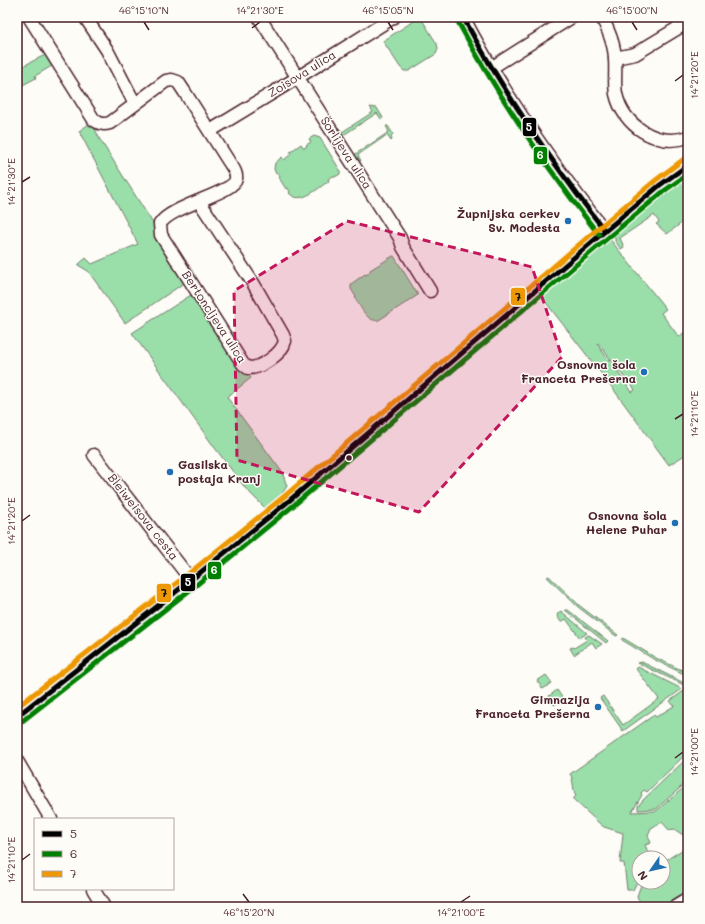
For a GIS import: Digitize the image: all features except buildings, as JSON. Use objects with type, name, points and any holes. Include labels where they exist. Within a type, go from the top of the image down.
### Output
[{"type":"main road","points":[[17,716],[191,580],[332,465],[605,231],[660,185],[688,165]]},
{"type":"street","name":"Bertoncljeva ulica","points":[[29,17],[94,120],[99,123],[110,123],[166,81],[172,80],[178,82],[183,88],[235,172],[236,177],[232,185],[165,217],[160,224],[161,235],[243,364],[248,368],[258,367],[280,351],[285,342],[283,335],[253,283],[199,201]]},
{"type":"street","points":[[85,17],[107,50],[135,104]]},
{"type":"street","name":"Šorlijeva ulica","points":[[259,17],[400,238],[403,247],[430,291]]},
{"type":"street","name":"Zoisova ulica","points":[[210,131],[394,17]]},
{"type":"street","points":[[463,17],[491,68],[564,178],[605,231]]},
{"type":"street","points":[[491,68],[572,17]]},
{"type":"street","points":[[602,17],[616,58],[616,93],[623,112],[641,131],[652,136],[667,139],[688,137]]},
{"type":"street","points":[[616,58],[635,54],[688,22]]},
{"type":"street","name":"Bleiweisova cesta","points":[[94,455],[191,580]]},
{"type":"street","points":[[17,761],[51,818]]},
{"type":"street","points":[[94,890],[104,907]]},
{"type":"street","points":[[675,907],[688,899]]},
{"type":"highlighted area","points":[[347,221],[532,267],[562,357],[419,512],[237,460],[234,291]]},
{"type":"green space","points":[[418,18],[421,18],[437,44],[438,49],[436,54],[409,71],[404,71],[383,41]]},
{"type":"green space","points":[[49,53],[55,64],[35,76],[36,78],[17,88],[17,69]]},
{"type":"green space","points":[[370,107],[377,108],[383,118],[381,119],[377,113],[342,136],[336,129],[338,127],[342,132],[373,112]]},
{"type":"green space","points":[[92,122],[99,138],[154,225],[156,232],[187,281],[125,323],[88,271],[78,265],[86,258],[92,264],[138,244],[79,131]]},
{"type":"green space","points":[[386,126],[388,126],[393,134],[391,136],[392,140],[391,141],[387,135],[358,155],[361,161],[358,161],[354,155],[389,132]]},
{"type":"green space","points":[[314,136],[320,138],[340,170],[340,174],[328,179],[329,181],[304,197],[293,197],[289,193],[288,188],[286,189],[279,178],[278,173],[276,174],[274,169],[275,163],[282,157],[284,160],[291,154],[290,152],[301,144],[304,148],[307,146],[306,145],[311,142],[309,139]]},
{"type":"green space","points":[[688,175],[688,218],[667,234],[656,224],[659,222],[654,215],[620,238],[624,247],[621,249],[615,241],[613,235],[615,233],[614,232],[668,188]]},
{"type":"green space","name":"Osnovna šola Franceta Prešerna","points":[[609,238],[666,309],[661,313],[679,337],[688,329],[688,453],[669,465],[611,386],[540,295],[604,241],[605,242]],"holes":[[[598,343],[627,381],[629,380],[635,390],[632,392],[597,344]]]},
{"type":"green space","points":[[393,256],[418,295],[379,320],[371,319],[362,310],[355,298],[356,297],[351,289],[351,284]]},
{"type":"green space","points":[[194,293],[241,366],[251,378],[227,397],[282,472],[287,486],[280,497],[266,509],[246,489],[132,333]]},
{"type":"green space","points":[[549,576],[580,606],[618,635],[616,636],[578,607],[547,577]]},
{"type":"green space","points":[[565,610],[568,610],[608,641],[606,643]]},
{"type":"green space","points":[[561,611],[587,633],[580,638],[566,619],[561,622],[557,616]]},
{"type":"green space","points":[[589,635],[602,644],[596,648],[592,642],[574,655],[570,648],[574,648],[587,640],[585,637]]},
{"type":"green space","points":[[623,638],[656,658],[688,673],[688,676],[655,660],[622,640]]},
{"type":"green space","points":[[642,662],[688,685],[688,687],[638,663]]},
{"type":"green space","points":[[638,667],[682,689],[623,731],[600,698],[603,696],[623,725],[659,699],[636,669]]},
{"type":"green space","points":[[546,675],[552,683],[543,689],[537,681]]},
{"type":"green space","points":[[557,690],[563,699],[554,705],[549,696]]},
{"type":"green space","points":[[685,690],[688,691],[688,752],[647,792],[644,790],[641,793],[642,795],[632,812],[656,811],[681,790],[688,788],[688,833],[683,835],[674,829],[669,830],[662,822],[651,828],[648,835],[651,843],[645,845],[647,850],[631,850],[631,890],[627,890],[624,863],[620,863],[623,833],[604,827],[573,799],[576,796],[570,774],[654,715],[656,717],[674,706],[670,701]]},
{"type":"green space","points":[[686,759],[684,779],[680,788],[656,809],[638,810],[638,806],[643,800]]},
{"type":"green space","points":[[688,846],[688,895],[666,907],[649,907],[639,900],[637,896],[639,890],[671,890],[671,857]]},
{"type":"transit line","name":"5","points":[[463,17],[512,100],[566,180],[605,231]]},
{"type":"transit line","name":"6","points":[[457,20],[506,103],[560,183],[599,235]]},
{"type":"transit line","name":"7","points":[[17,707],[187,575],[286,495],[601,226],[656,180],[684,159]]},
{"type":"transit line","name":"5","points":[[17,716],[191,580],[290,500],[605,231],[660,185],[688,165]]},
{"type":"transit line","name":"6","points":[[21,722],[195,586],[294,505],[610,236],[664,191],[688,174]]},
{"type":"place","name":"Župnijska cerkev Sv. Modesta","points":[[568,221]]},
{"type":"place","name":"Osnovna šola Franceta Prešerna","points":[[644,372]]},
{"type":"place","name":"Gasilska postaja Kranj","points":[[170,472]]},
{"type":"place","name":"Osnovna šola Helene Puhar","points":[[675,523]]},
{"type":"place","name":"Gimnazija Franceta Prešerna","points":[[598,707]]}]
